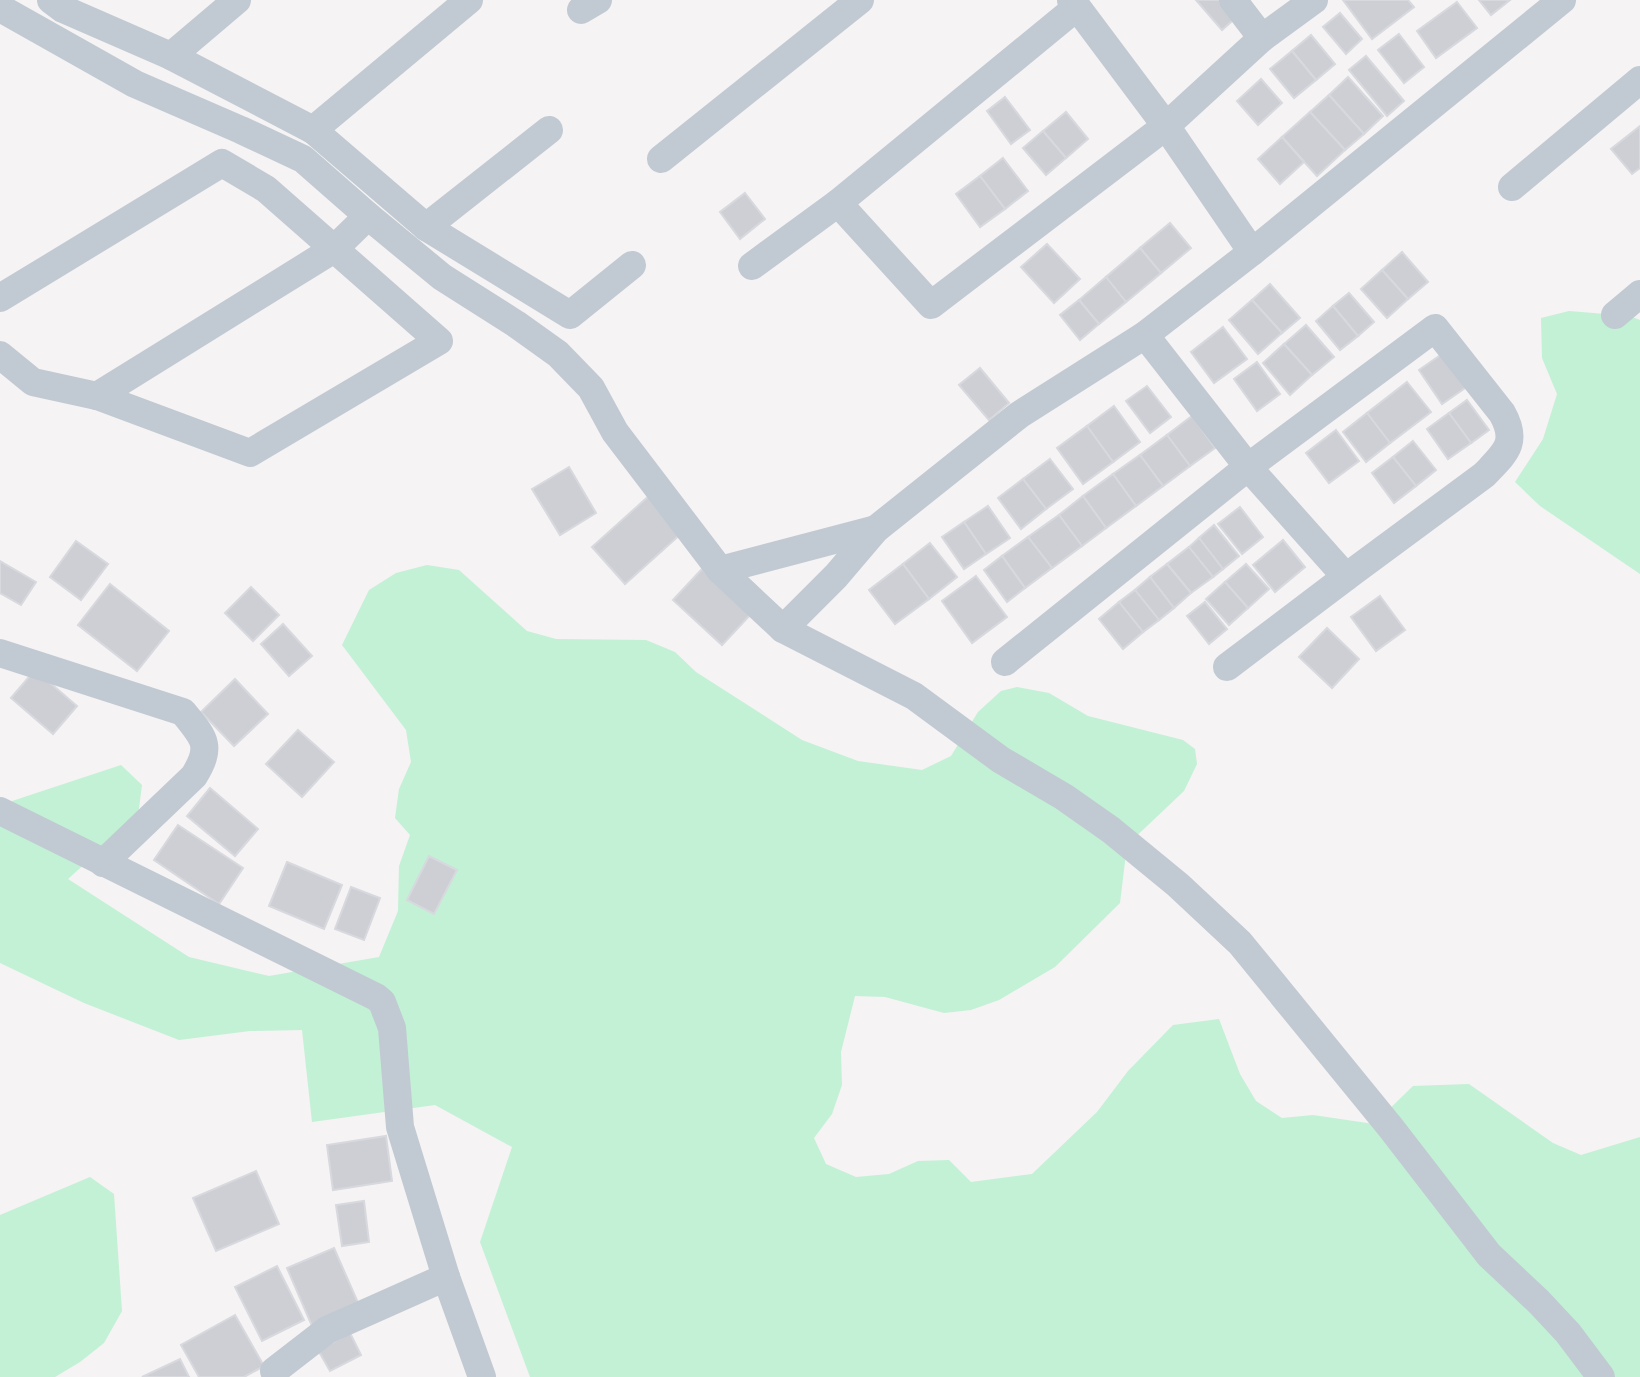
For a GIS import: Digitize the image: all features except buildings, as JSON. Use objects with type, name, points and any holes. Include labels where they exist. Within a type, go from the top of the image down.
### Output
[{"type":"street","points":[[51,0],[63,9],[171,56],[313,130],[426,227],[570,315],[632,265]]},
{"type":"street","points":[[171,56],[237,0]]},
{"type":"street","points":[[313,130],[469,0]]},
{"type":"street","points":[[661,159],[860,0]]},
{"type":"street","points":[[1233,0],[1262,38]]},
{"type":"street","points":[[838,203],[931,305],[1166,126],[1262,38],[1314,0]]},
{"type":"street","points":[[783,629],[836,576],[876,529],[1019,415],[1146,335],[1562,0]]},
{"type":"street","points":[[752,266],[838,203],[1074,3],[1166,126],[1252,252]]},
{"type":"street","points":[[0,8],[135,84],[303,159],[442,277],[558,354],[591,388],[615,432],[720,570],[783,629],[914,696],[1001,761],[1064,797],[1102,824],[1178,886],[1240,943],[1391,1128],[1489,1255],[1539,1302],[1601,1377]]},
{"type":"street","points":[[1512,187],[1640,80]]},
{"type":"street","points":[[426,227],[549,130]]},
{"type":"street","points":[[0,298],[222,163],[266,189],[439,341],[250,453],[97,396],[33,382],[0,355]]},
{"type":"street","points":[[97,396],[334,249],[368,216]]},
{"type":"street","points":[[1615,316],[1640,294]]},
{"type":"street","points":[[1005,662],[1248,467],[1435,328],[1502,413],[1509,425],[1510,445],[1484,475],[1227,667]]},
{"type":"street","points":[[1146,335],[1248,467],[1346,577]]},
{"type":"street","points":[[720,570],[876,529]]},
{"type":"street","points":[[0,653],[183,712],[200,733],[206,752],[194,776],[103,863]]},
{"type":"street","points":[[0,811],[382,1002],[392,1028],[400,1127],[446,1277],[482,1377]]},
{"type":"street","points":[[274,1371],[327,1330],[446,1277]]},
{"type":"green space","points":[[1569,311],[1630,316],[1640,320],[1640,574],[1540,506],[1515,482],[1543,439],[1557,394],[1542,358],[1541,318]]},
{"type":"green space","points":[[427,565],[459,570],[527,631],[556,639],[646,640],[675,652],[696,672],[802,740],[858,761],[922,770],[951,756],[978,712],[1001,691],[1017,687],[1049,693],[1088,716],[1183,740],[1195,749],[1197,764],[1184,791],[1127,845],[1120,903],[1055,967],[999,1000],[971,1010],[944,1013],[885,997],[855,996],[841,1052],[842,1085],[832,1114],[814,1138],[826,1164],[856,1177],[889,1174],[918,1161],[949,1160],[971,1182],[1032,1174],[1097,1112],[1128,1071],[1173,1025],[1219,1019],[1240,1074],[1256,1101],[1282,1118],[1313,1115],[1374,1124],[1413,1086],[1469,1084],[1553,1143],[1581,1155],[1640,1137],[1640,1377],[530,1377],[480,1242],[512,1147],[435,1105],[312,1122],[302,1030],[250,1031],[179,1040],[84,1003],[0,963],[0,805],[121,765],[142,785],[138,816],[68,879],[189,957],[269,976],[379,957],[398,911],[399,866],[410,835],[395,818],[399,789],[411,762],[406,730],[342,645],[369,590],[396,573]]},
{"type":"green space","points":[[90,1177],[114,1194],[122,1311],[104,1343],[55,1377],[0,1377],[0,1215]]}]
